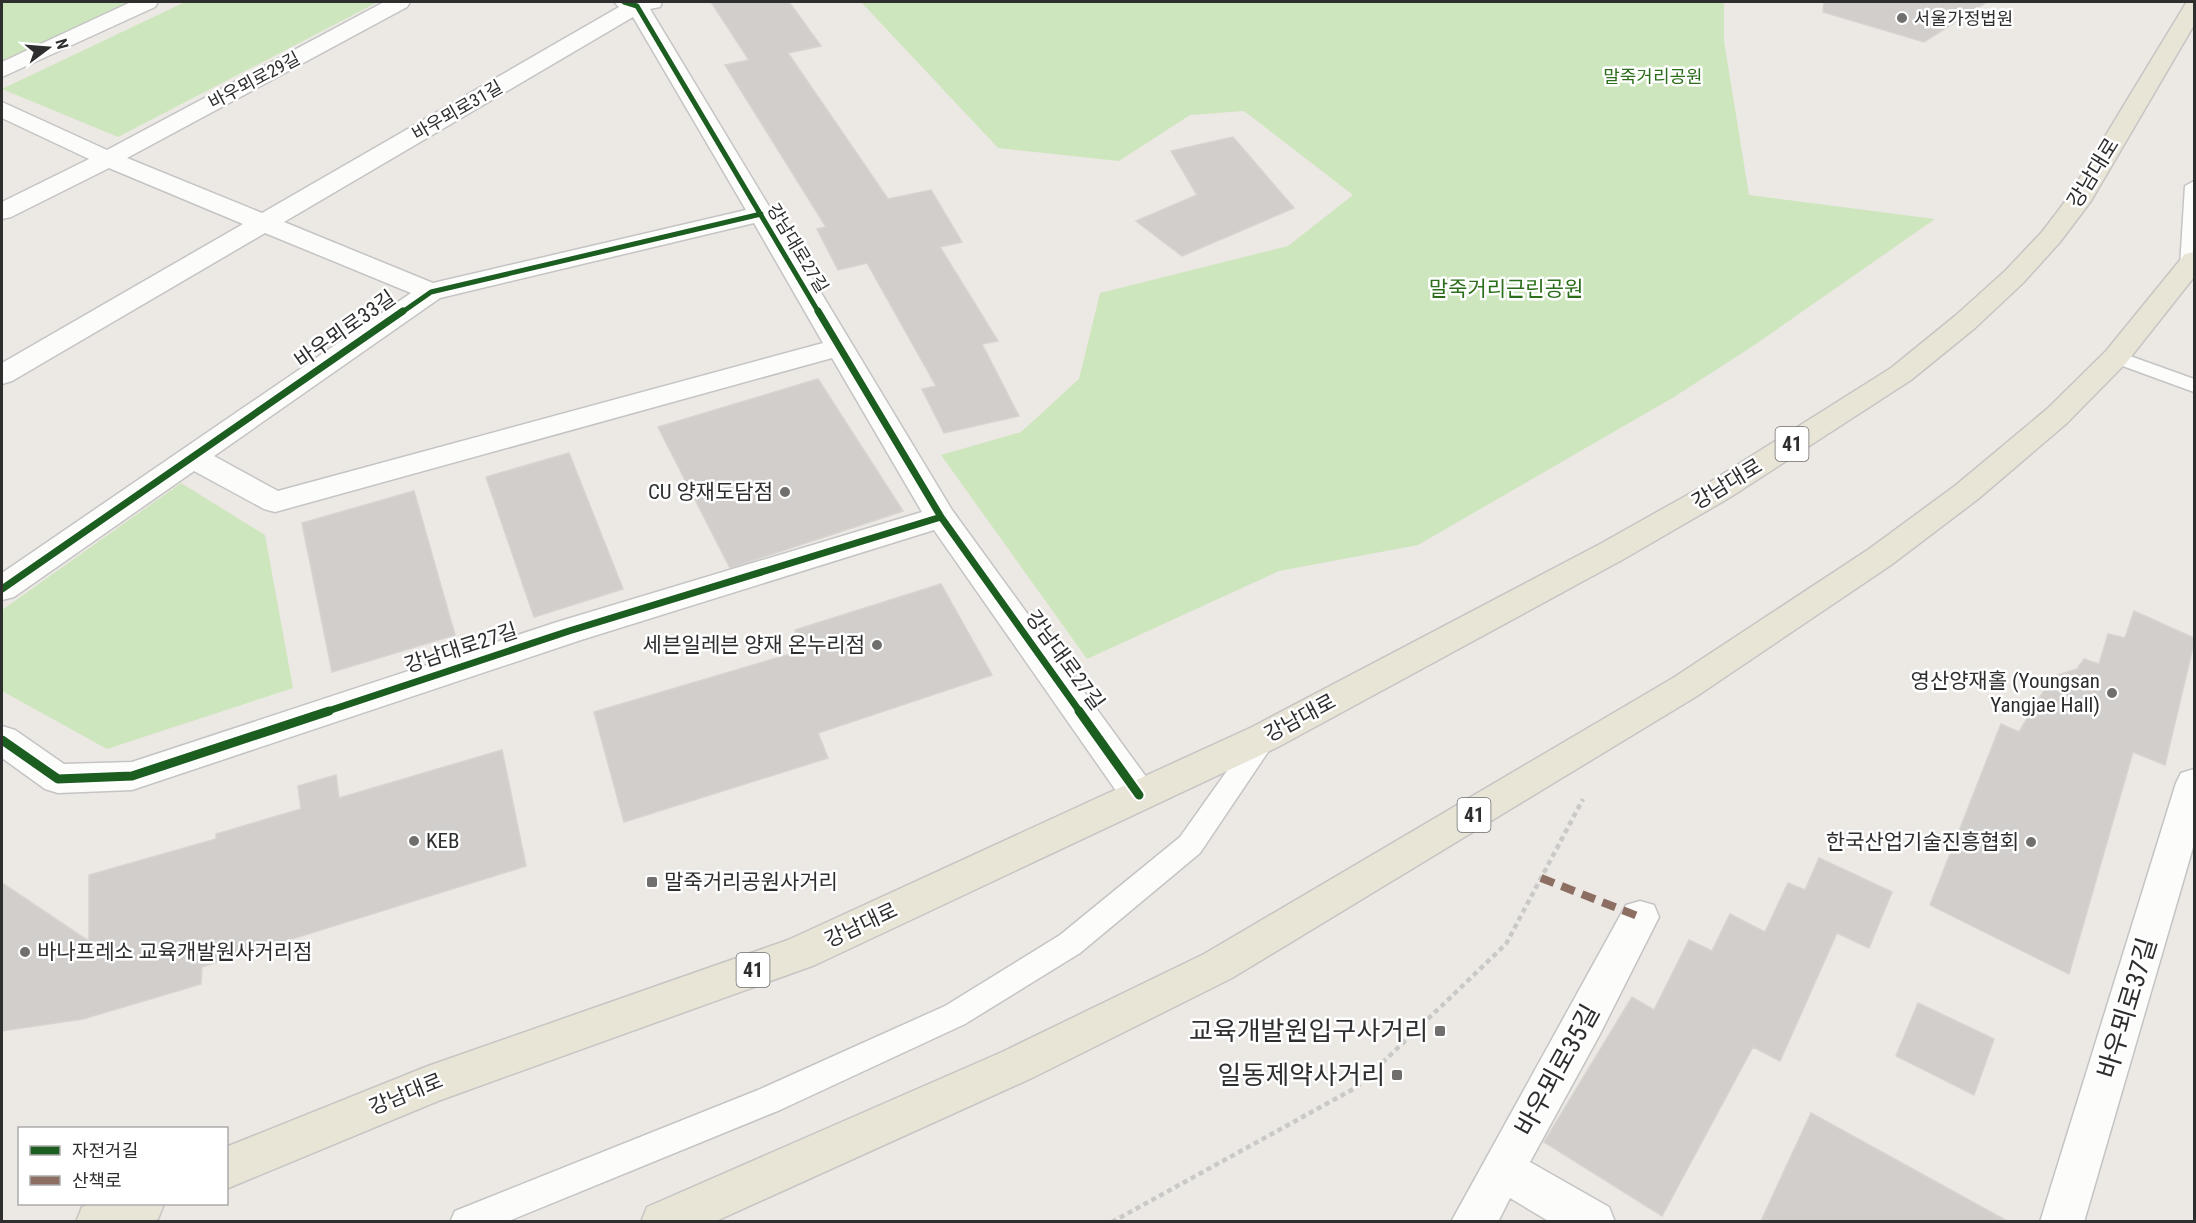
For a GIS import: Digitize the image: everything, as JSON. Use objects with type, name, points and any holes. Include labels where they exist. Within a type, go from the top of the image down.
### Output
[{"type":"main road","name":"강남대로","points":[[228,1167],[428,1085],[801,953],[1265,737],[1611,552],[1718,491],[1901,374],[1965,322],[2014,277],[2051,237],[2078,201],[2194,8]]},
{"type":"main road","name":"41","points":[[663,1221],[1017,1065],[1218,966],[1685,687],[1880,557],[1967,492],[2030,438],[2116,357],[2192,263]]},
{"type":"main road","points":[[98,1221],[137,1205]]},
{"type":"street","points":[[2,70],[147,2]]},
{"type":"street","name":"바우뫼로29길","points":[[2,212],[108,159],[399,2]]},
{"type":"street","name":"강남대로27길","points":[[638,3],[940,518],[1139,795]]},
{"type":"street","name":"바우뫼로31길","points":[[2,375],[638,3]]},
{"type":"street","points":[[2,109],[108,159],[430,292]]},
{"type":"street","name":"바우뫼로33길","points":[[2,589],[430,292],[760,214]]},
{"type":"street","points":[[192,457],[275,502],[840,347]]},
{"type":"street","name":"강남대로27길","points":[[2,740],[58,779],[132,776],[569,631],[940,518]]},
{"type":"street","name":"바우뫼로37길","points":[[2062,1221],[2193,791]]},
{"type":"street","name":"바우뫼로35길","points":[[1473,1221],[1640,917]]},
{"type":"street","points":[[1502,1169],[1593,1221]]},
{"type":"lane","points":[[2192,263],[2194,186]]},
{"type":"lane","points":[[2116,357],[2194,386]]},
{"type":"lane","points":[[466,1221],[769,1100],[955,1015],[1070,944],[1190,845],[1265,737]]},
{"type":"path","points":[[1112,1221],[1357,1087],[1506,944],[1585,796],[1609,731]]},
{"type":"green space","points":[[2,2],[131,2],[2,61]]},
{"type":"green space","points":[[185,2],[378,2],[118,137],[2,89]]},
{"type":"green space","name":"말죽거리근린공원","points":[[861,2],[1724,2],[1724,41],[1749,195],[1935,219],[1753,346],[1674,397],[1418,545],[1279,571],[1087,659],[941,455],[1021,432],[1079,379],[1100,293],[1288,246],[1353,195],[1244,111],[1190,115],[1119,161],[998,148]]},
{"type":"green space","points":[[181,483],[265,535],[293,688],[107,749],[2,691],[2,610]]},
{"type":"building","points":[[711,2],[789,2],[821,46],[788,53],[888,199],[931,190],[962,242],[940,247],[998,341],[982,344],[1019,416],[944,433],[922,389],[936,386],[867,263],[838,270],[817,229],[826,227],[725,65],[749,60]]},
{"type":"building","points":[[1824,2],[1987,2],[1924,42],[1823,12]]},
{"type":"building","points":[[1233,137],[1294,208],[1182,256],[1136,221],[1197,195],[1171,151]]},
{"type":"building","points":[[818,379],[903,511],[730,568],[658,427]]},
{"type":"building","points":[[569,453],[623,589],[534,617],[486,477]]},
{"type":"building","points":[[414,491],[455,635],[332,672],[302,523]]},
{"type":"building","points":[[941,584],[992,675],[818,733],[828,758],[624,822],[594,712],[804,650],[795,630]]},
{"type":"building","name":"한국산업기술진흥협회","points":[[2134,611],[2194,638],[2194,643],[2165,765],[2133,752],[2069,974],[1930,905],[2001,724],[2019,732],[2052,677],[2077,669],[2084,659],[2099,664],[2108,634],[2125,638]]},
{"type":"building","points":[[502,750],[526,866],[202,967],[201,984],[83,1019],[2,1031],[2,883],[89,941],[89,875],[216,839],[216,834],[301,809],[298,786],[336,775],[339,798]]},
{"type":"building","points":[[1819,858],[1892,892],[1869,948],[1837,933],[1780,1061],[1753,1047],[1662,1216],[1544,1142],[1632,997],[1654,1010],[1689,940],[1712,951],[1730,914],[1765,932],[1788,883],[1805,890]]},
{"type":"building","points":[[1918,1003],[1994,1039],[1974,1095],[1896,1056]]},
{"type":"building","points":[[1811,1113],[2007,1221],[1761,1221]]},
{"type":"marked path","points":[[1541,878],[1640,917]]},
{"type":"cycle path","points":[[624,2],[637,6],[941,517],[1139,795]]},
{"type":"cycle path","points":[[2,589],[431,292],[761,214]]},
{"type":"cycle path","points":[[2,740],[58,779],[132,776],[569,631],[941,517]]},
{"type":"place","name":"서울가정법원","points":[[1902,18]]},
{"type":"place","name":"CU 양재도담점","points":[[785,492]]},
{"type":"place","name":"세븐일레븐 양재 온누리점","points":[[877,645]]},
{"type":"place","name":"영산양재홀 (Youngsan Yangjae Hall)","points":[[2112,693]]},
{"type":"place","name":"KEB","points":[[414,841]]},
{"type":"place","name":"한국산업기술진흥협회","points":[[2031,842]]},
{"type":"place","name":"말죽거리공원사거리","points":[[652,882]]},
{"type":"place","name":"바나프레소 교육개발원사거리점","points":[[25,952]]},
{"type":"place","name":"교육개발원입구사거리","points":[[1440,1031]]},
{"type":"place","name":"일동제약사거리","points":[[1397,1075]]},
{"type":"park label","name":"말죽거리공원","points":[[1653,76]]}]
